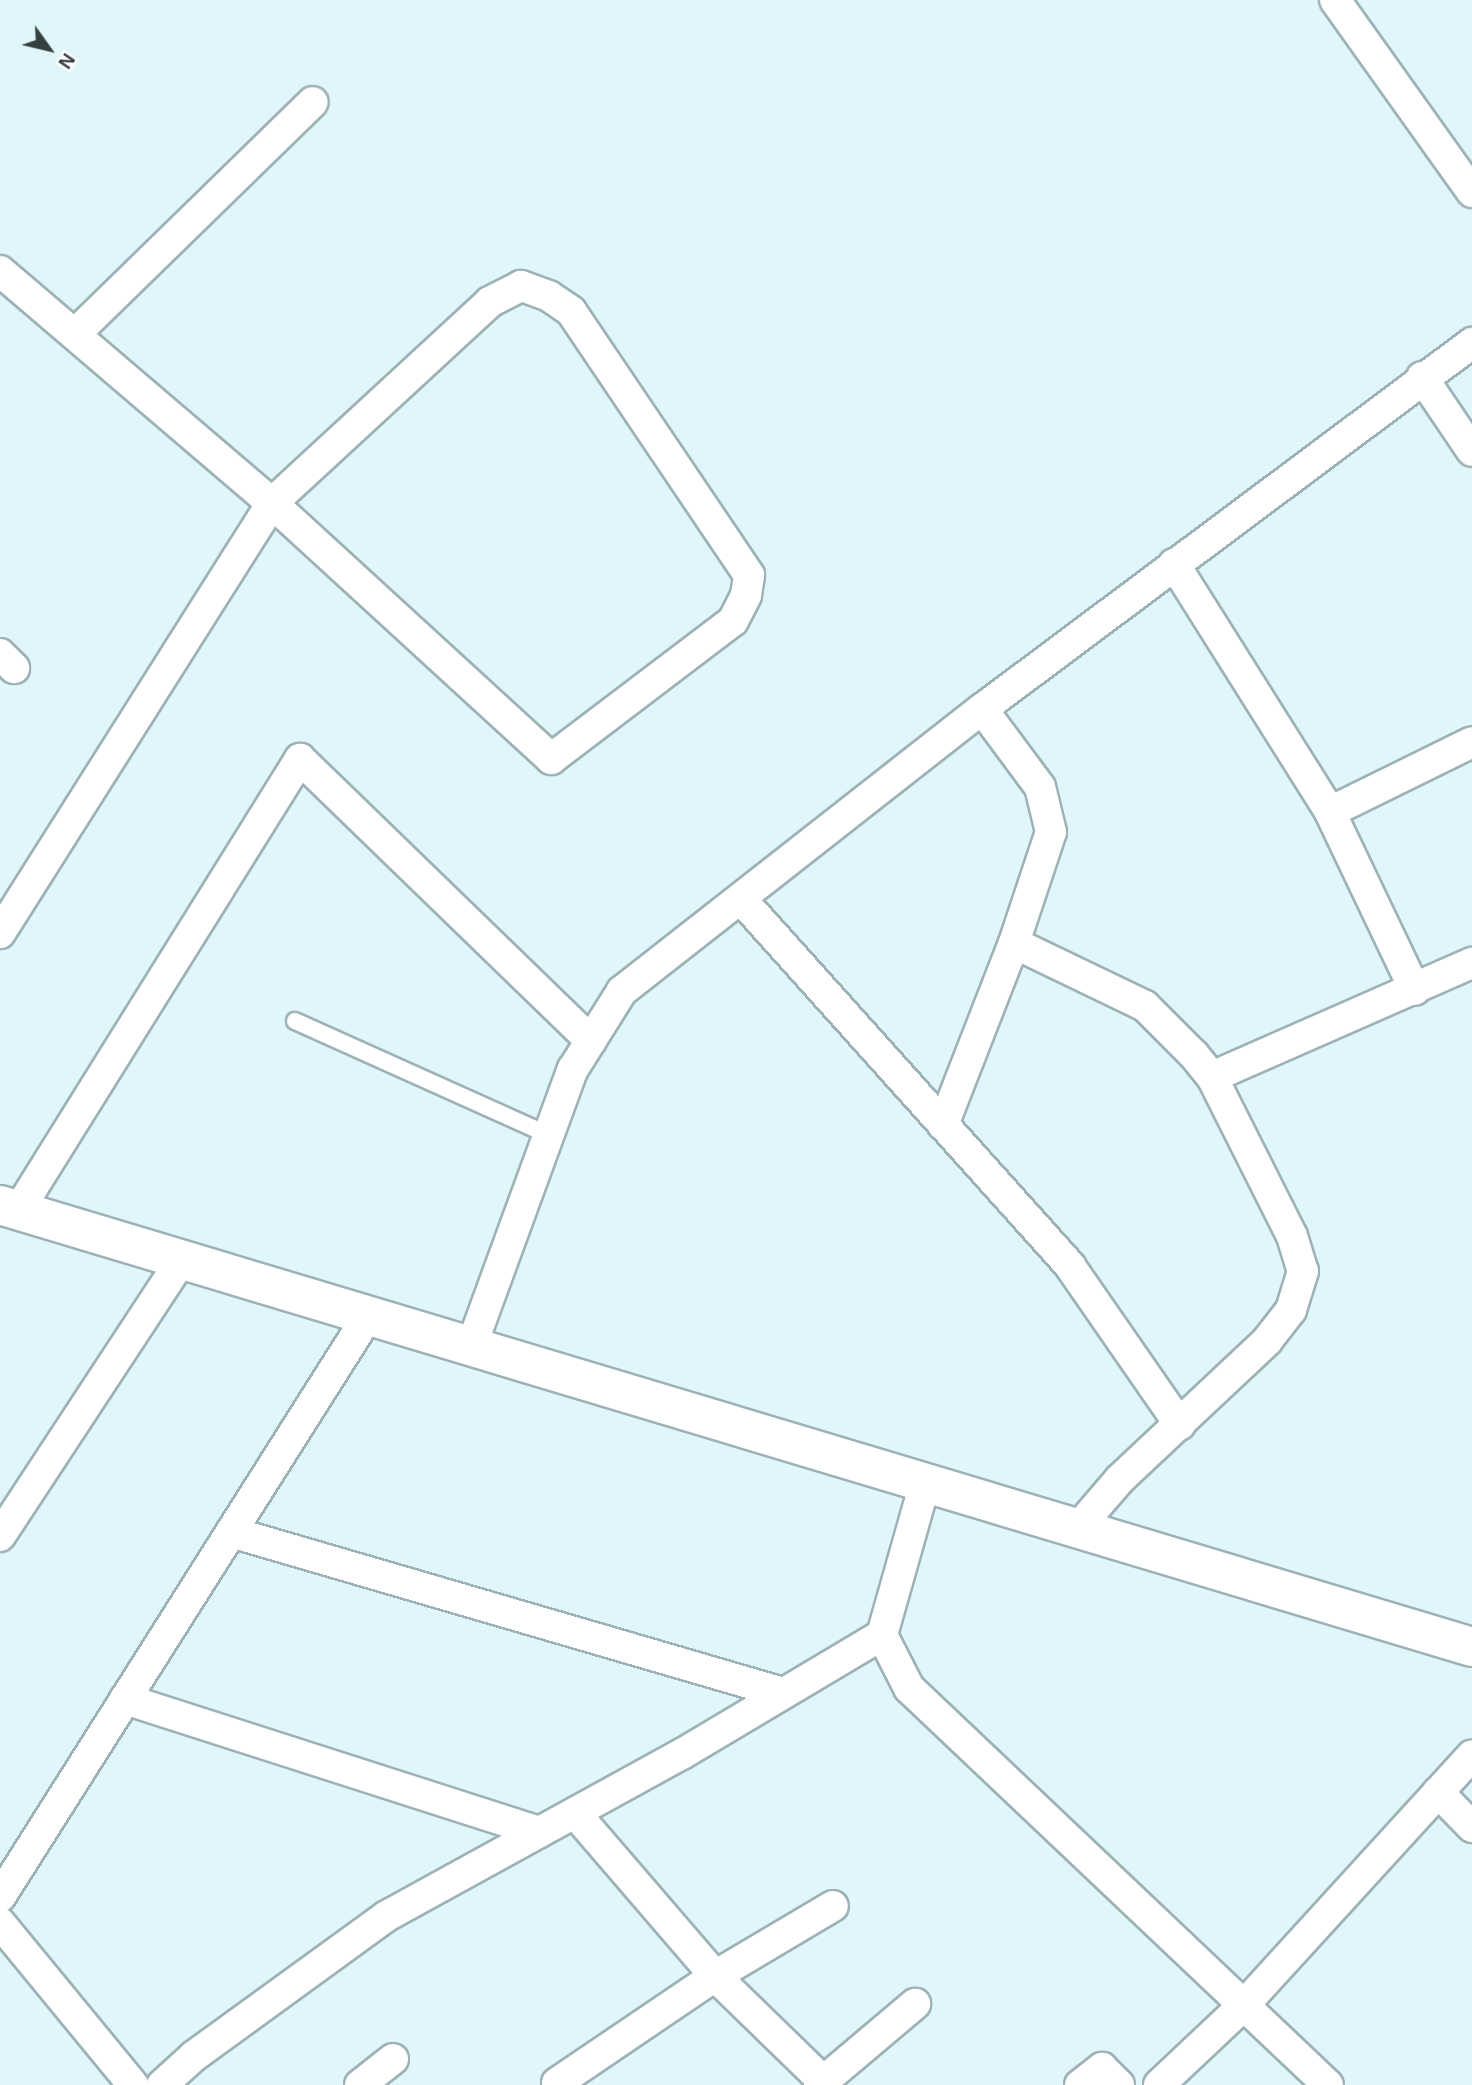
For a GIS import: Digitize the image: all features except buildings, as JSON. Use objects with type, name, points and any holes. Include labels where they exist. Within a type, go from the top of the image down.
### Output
[{"type":"main road","points":[[9,1208],[1472,1647]]},
{"type":"street","points":[[1335,0],[1472,192]]},
{"type":"street","points":[[75,334],[313,102]]},
{"type":"street","points":[[0,271],[272,503],[551,759],[733,621],[746,595],[749,575],[571,311],[549,296],[521,286],[490,302],[272,503],[0,933]]},
{"type":"street","points":[[471,1347],[573,1069],[622,991],[982,709],[1422,377],[1472,343]]},
{"type":"street","points":[[1422,377],[1472,451]]},
{"type":"street","points":[[1174,564],[1330,813],[1415,990]]},
{"type":"street","points":[[943,1125],[1014,943],[1051,832],[1040,787],[982,709]]},
{"type":"street","points":[[1330,813],[1472,742]]},
{"type":"street","points":[[9,1208],[300,759],[591,1041]]},
{"type":"street","points":[[741,899],[1070,1266],[1180,1425]]},
{"type":"street","points":[[1014,943],[1145,1006],[1212,1077],[1292,1236],[1303,1270],[1291,1310],[1267,1340],[1180,1425],[1119,1479],[1077,1529]]},
{"type":"street","points":[[1212,1077],[1472,963]]},
{"type":"street","points":[[0,1536],[181,1260]]},
{"type":"street","points":[[0,1897],[368,1316]]},
{"type":"street","points":[[162,2085],[194,2056],[387,1916],[682,1754],[881,1635],[925,1483]]},
{"type":"street","points":[[231,1532],[783,1693]]},
{"type":"street","points":[[881,1635],[909,1688],[1328,2085]]},
{"type":"street","points":[[125,1699],[539,1832]]},
{"type":"street","points":[[1159,2085],[1244,2005],[1472,1755]]},
{"type":"street","points":[[1438,1792],[1472,1827]]},
{"type":"street","points":[[575,1813],[715,1976],[823,2084],[915,2004]]},
{"type":"street","points":[[556,2083],[715,1976],[833,1906]]},
{"type":"street","points":[[0,1923],[133,2085]]},
{"type":"street","points":[[360,2085],[393,2059]]},
{"type":"street","points":[[1080,2085],[1102,2068],[1119,2085]]},
{"type":"lane","points":[[295,1021],[549,1135]]}]
